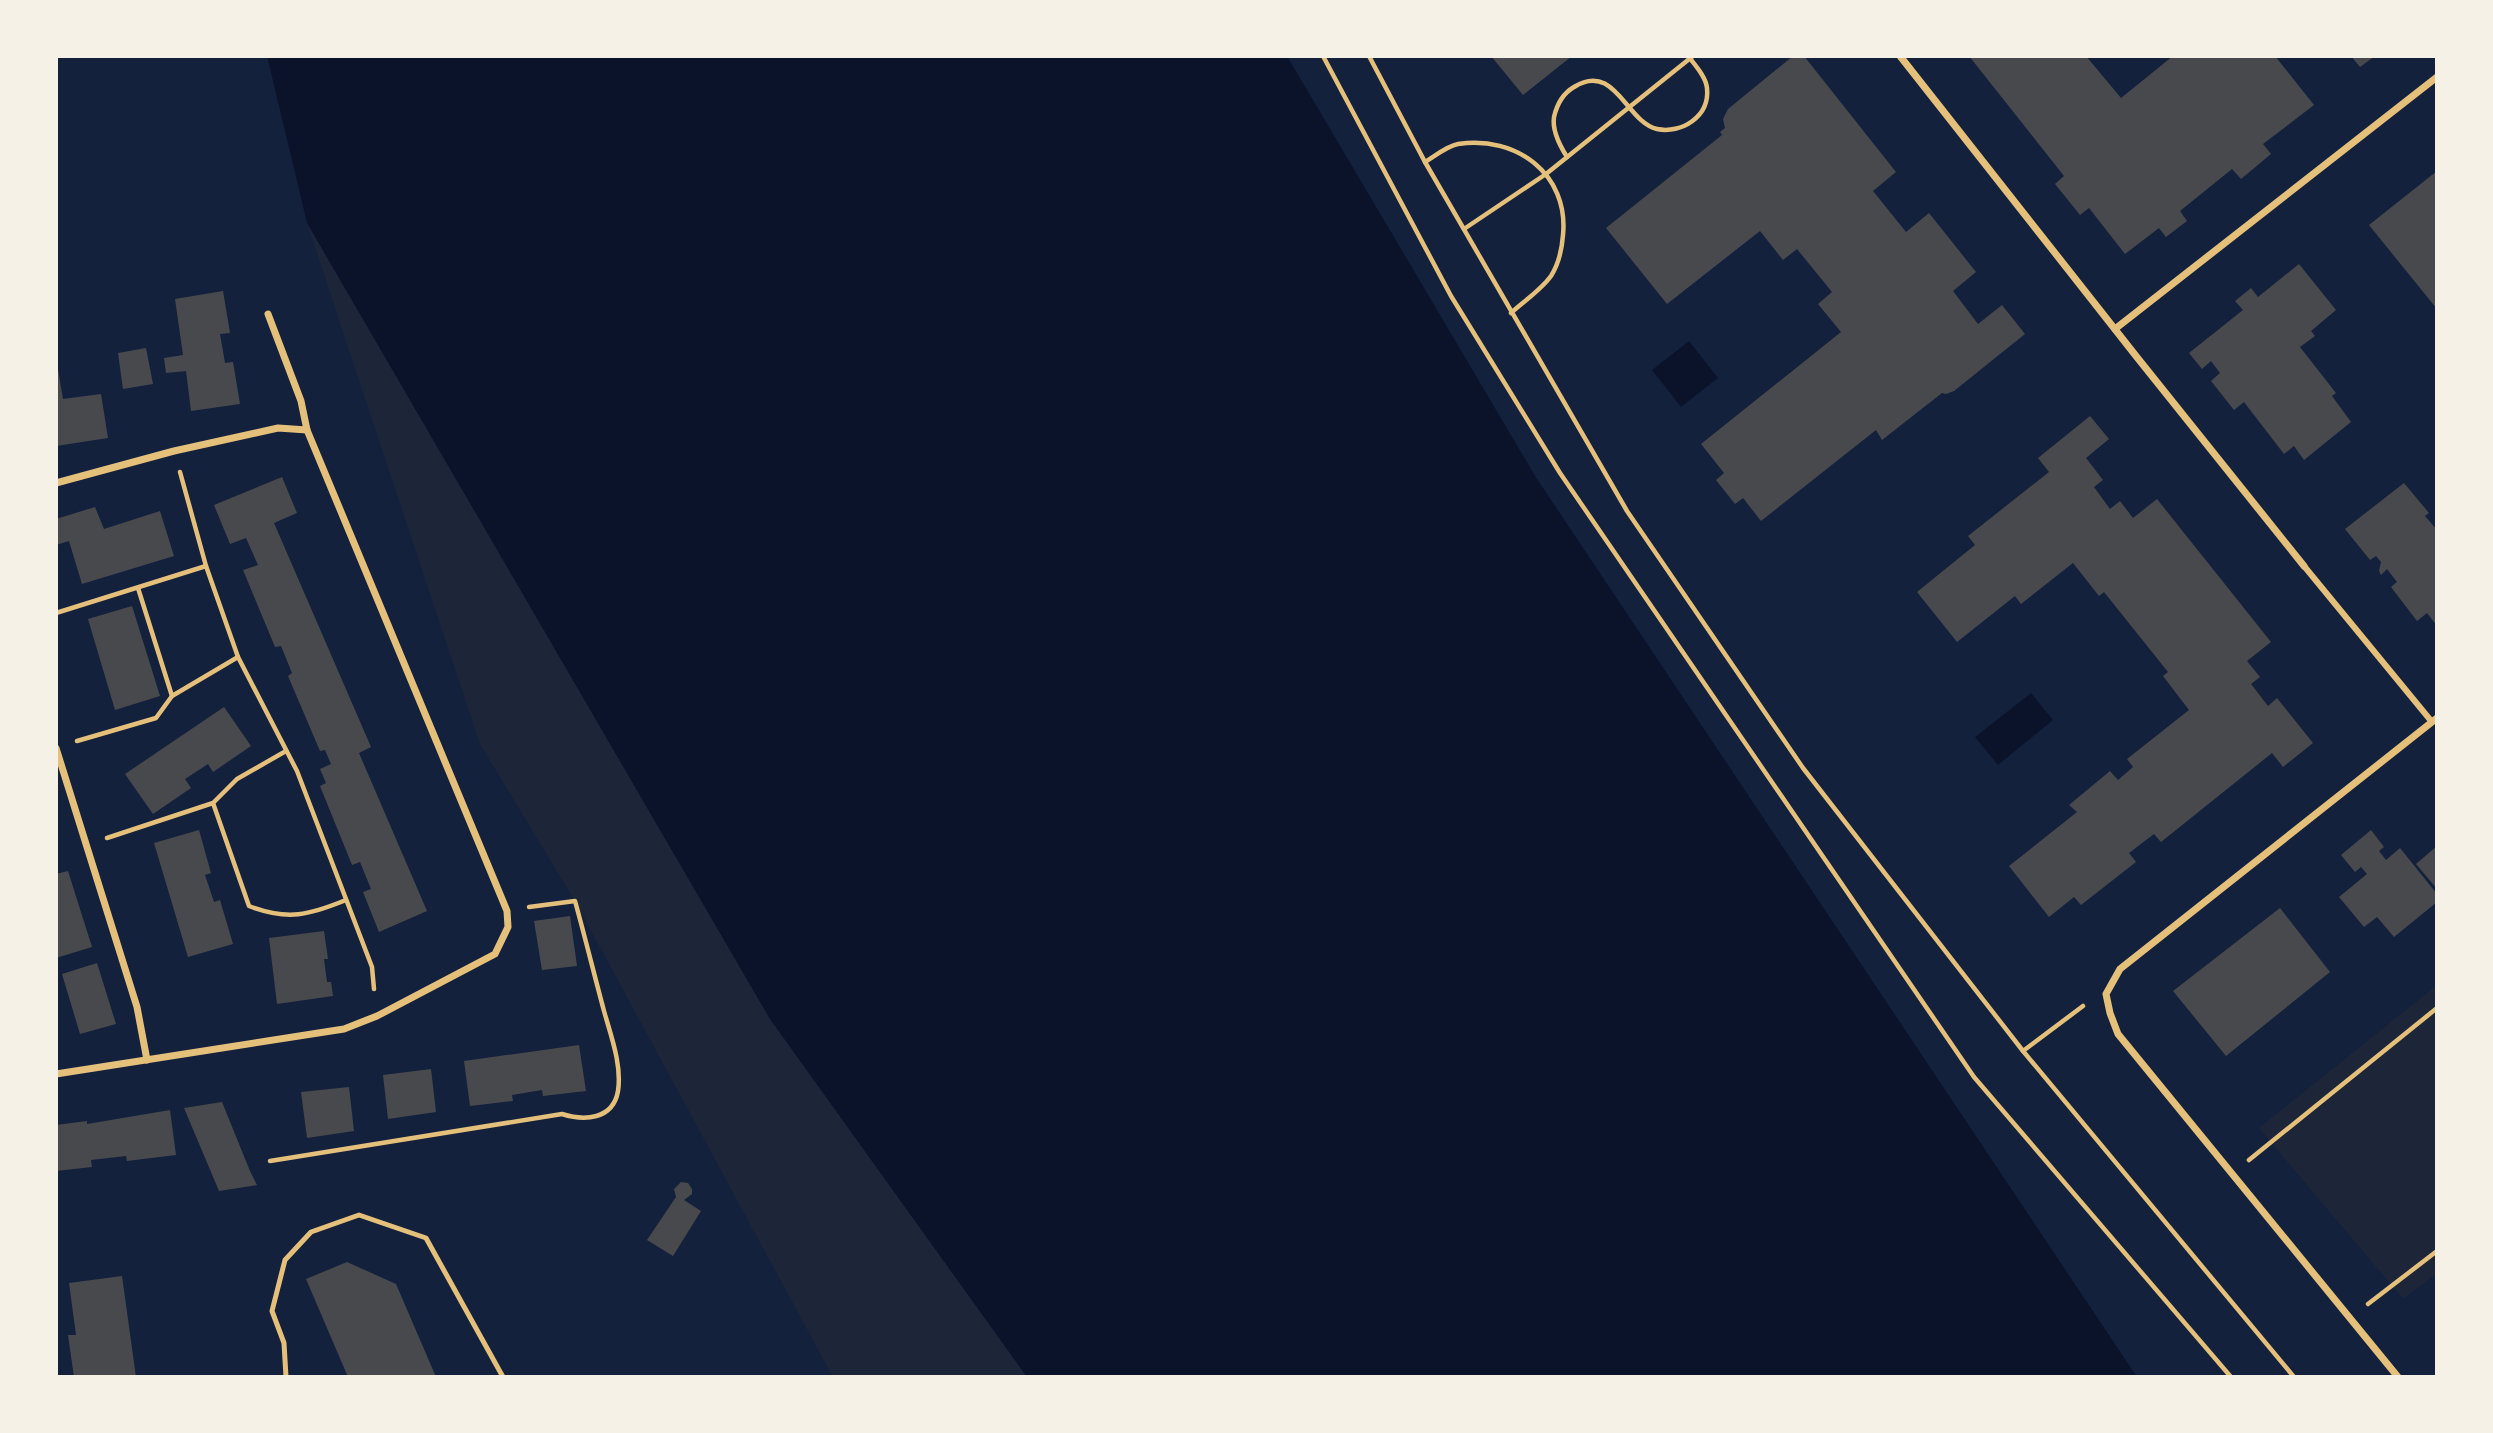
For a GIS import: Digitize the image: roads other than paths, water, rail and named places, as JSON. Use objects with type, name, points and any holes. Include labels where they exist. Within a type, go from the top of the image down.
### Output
[{"type":"street","points":[[1900,56],[2304,566],[2435,720],[2120,969],[2106,994],[2109,1013],[2118,1034],[2398,1377]]},
{"type":"street","points":[[2115,329],[2437,77]]},
{"type":"street","points":[[56,1074],[344,1029],[377,1016],[495,954],[508,927],[507,911],[307,430],[301,401],[268,314]]},
{"type":"street","points":[[56,483],[174,451],[278,428],[307,430]]},
{"type":"street","points":[[56,748],[137,1007],[147,1060]]},
{"type":"lane","points":[[286,1377],[284,1343],[272,1311],[285,1260],[311,1233],[359,1214],[426,1238],[503,1377]]}]
